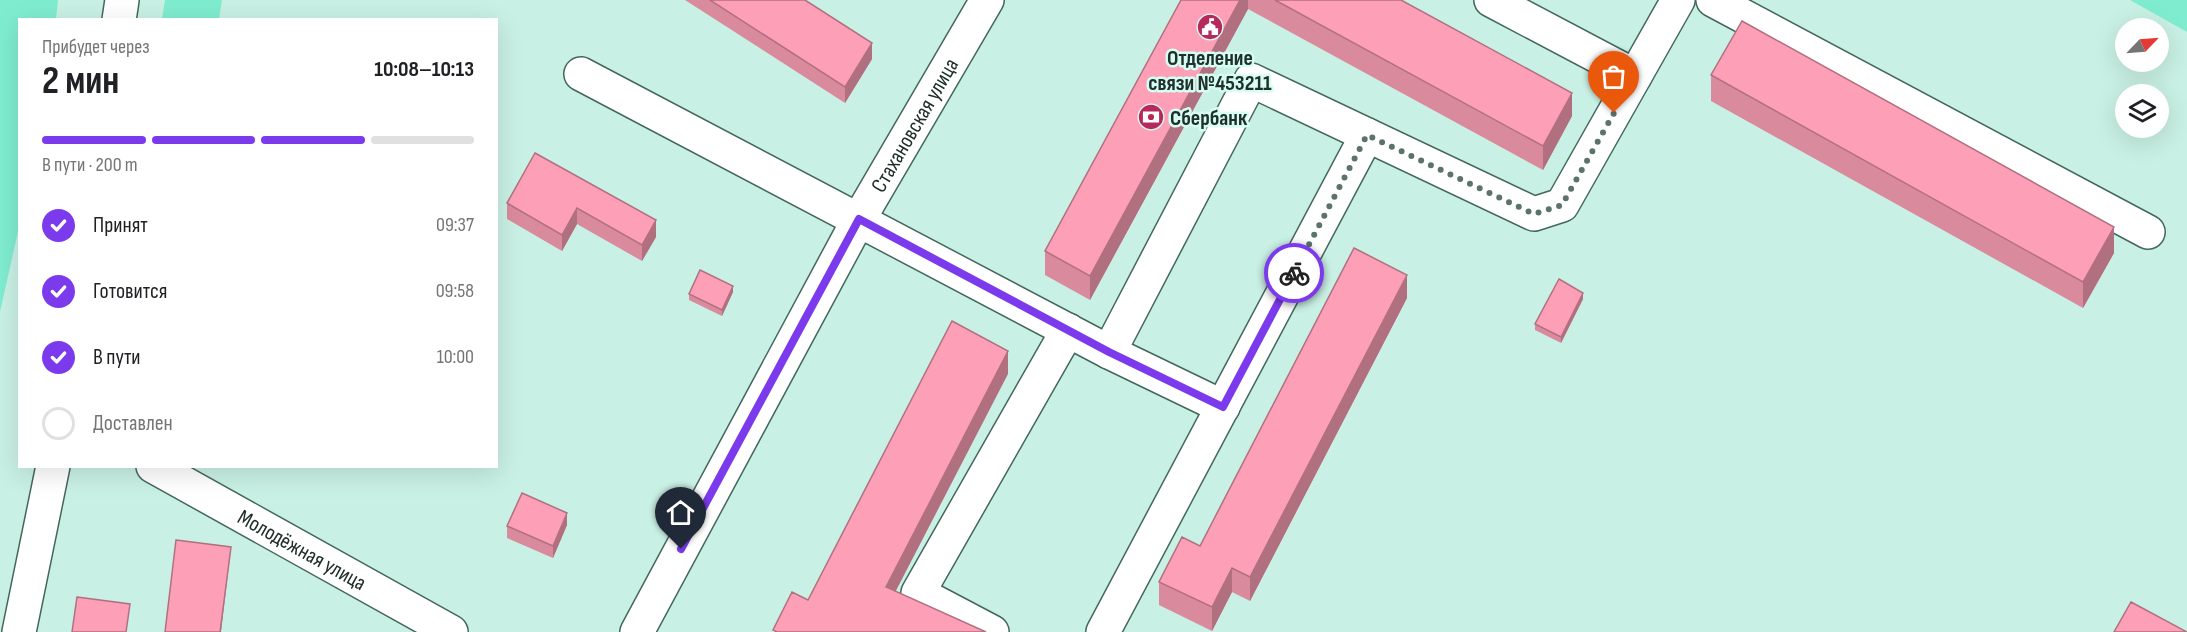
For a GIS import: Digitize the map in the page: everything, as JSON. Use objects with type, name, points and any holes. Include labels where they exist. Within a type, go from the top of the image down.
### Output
[{"type":"street","points":[[119,18],[122,0]]},
{"type":"street","name":"Стахановская улица","points":[[637,632],[859,219],[987,0]]},
{"type":"street","points":[[1491,0],[1635,76]]},
{"type":"street","points":[[1109,352],[1251,80],[1534,214],[1562,205],[1678,0]]},
{"type":"street","points":[[1713,0],[2148,232]]},
{"type":"street","points":[[581,74],[1109,352],[1223,407]]},
{"type":"street","points":[[1103,632],[1367,135]]},
{"type":"street","points":[[992,632],[918,593],[1068,330]]},
{"type":"street","points":[[19,632],[53,468]]},
{"type":"street","name":"Молодёжная улица","points":[[157,468],[451,632]]},
{"type":"green space","points":[[0,0],[58,0],[56,18],[18,18],[18,231],[0,312]]},
{"type":"green space","points":[[165,0],[222,0],[219,18],[162,18]]},
{"type":"green space","points":[[2130,0],[2187,0],[2187,32],[2169,22],[2169,18],[2162,18]]},
{"type":"building","points":[[710,0],[805,0],[872,43],[845,87]]},
{"type":"building","points":[[1181,0],[1240,0],[1090,276],[1045,251]]},
{"type":"building","points":[[1275,0],[1401,0],[1572,93],[1543,146]]},
{"type":"building","points":[[1742,21],[2114,227],[2083,282],[1711,75]]},
{"type":"building","points":[[535,153],[656,220],[642,245],[577,208],[562,235],[507,203]]},
{"type":"building","points":[[1354,248],[1407,275],[1250,577],[1232,568],[1212,607],[1159,582],[1182,537],[1200,546]]},
{"type":"building","points":[[700,270],[733,286],[722,310],[689,294]]},
{"type":"building","points":[[1559,279],[1583,293],[1561,337],[1535,324]]},
{"type":"building","points":[[952,321],[1008,351],[886,587],[986,632],[777,632],[773,630],[792,592],[808,600]]},
{"type":"building","points":[[522,493],[567,513],[553,546],[507,526]]},
{"type":"building","points":[[176,540],[231,547],[220,632],[165,632]]},
{"type":"building","points":[[77,597],[130,604],[126,632],[72,632]]},
{"type":"building","points":[[2131,602],[2187,632],[2114,632]]},
{"type":"way so far","points":[[1294,273],[1367,135],[1534,214],[1562,205],[1614,113]]},
{"type":"place","name":"Отделение связи №453211","points":[[1210,27]]},
{"type":"place","name":"Сбербанк","points":[[1151,117]]},
{"type":"route","points":[[681,549],[859,219],[1109,352],[1223,407],[1294,273]]}]
